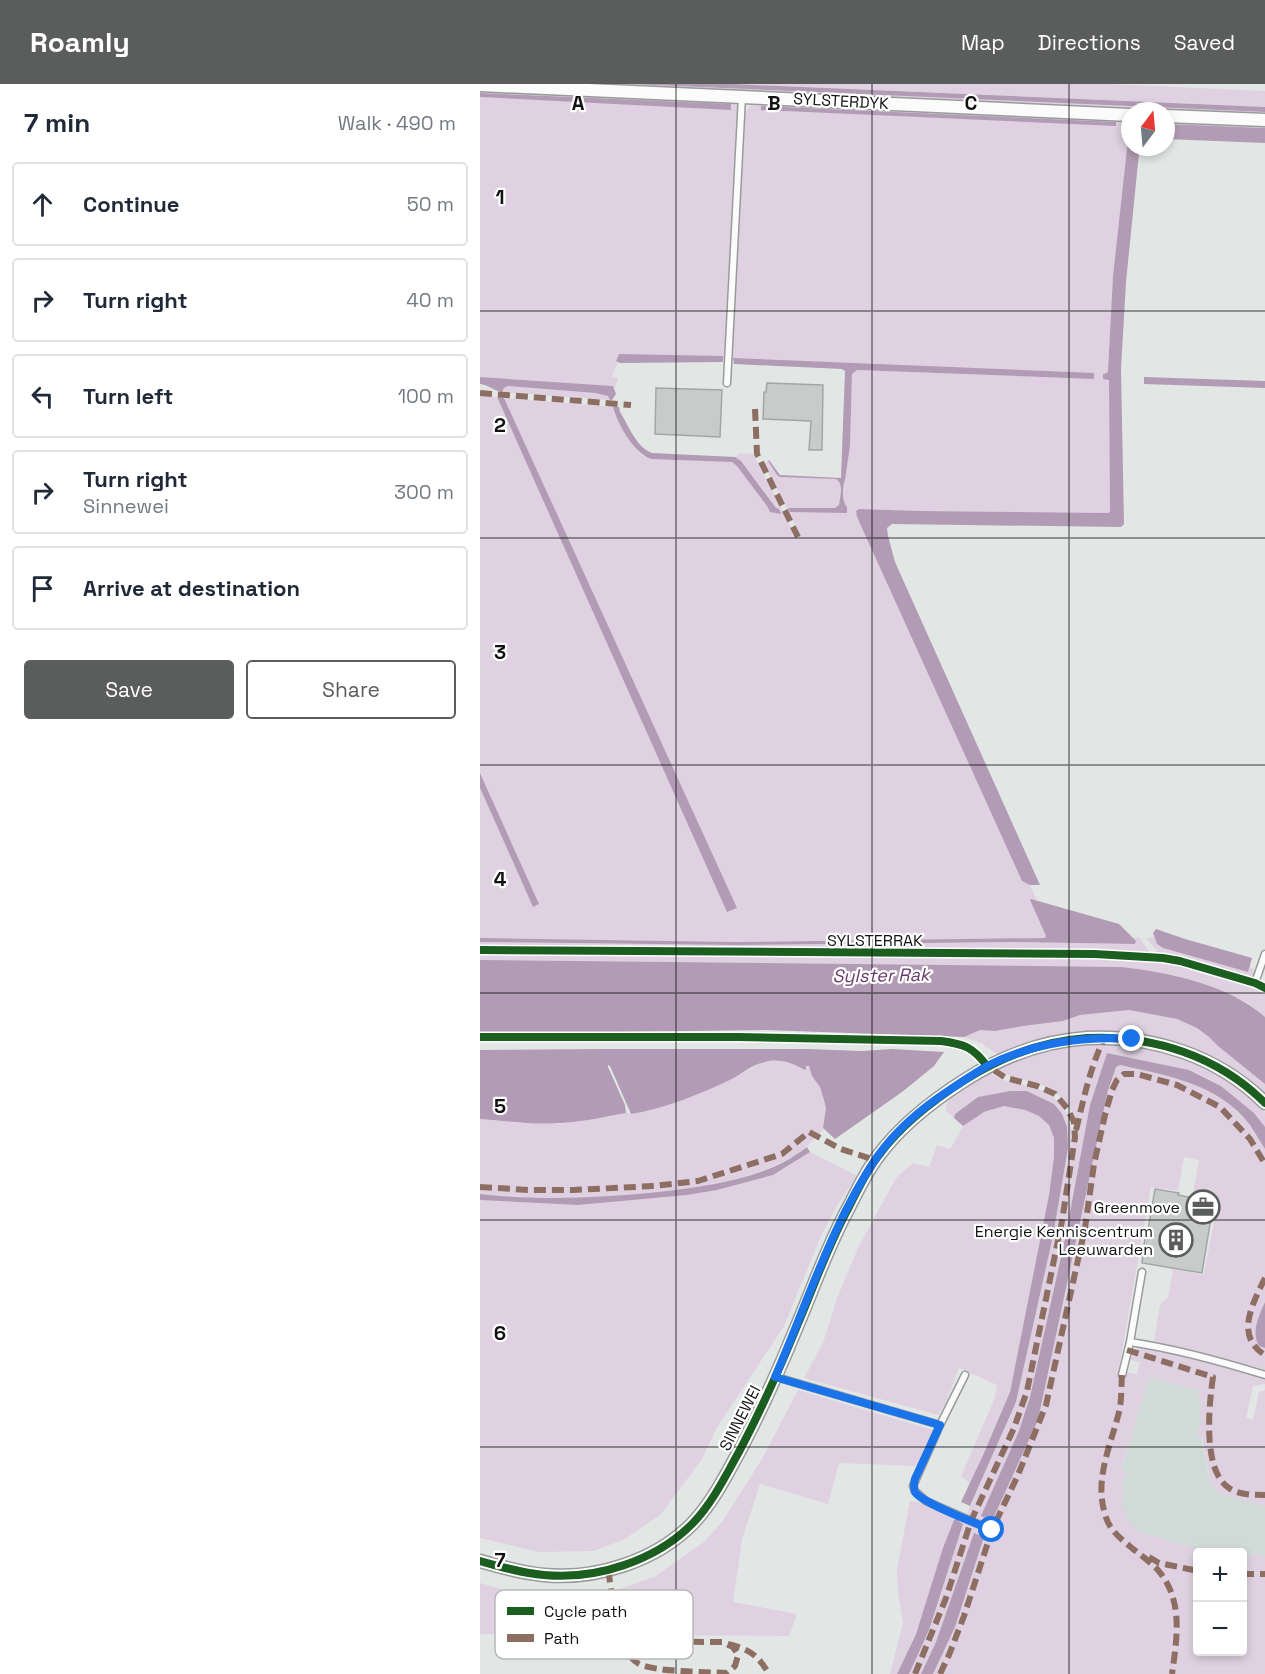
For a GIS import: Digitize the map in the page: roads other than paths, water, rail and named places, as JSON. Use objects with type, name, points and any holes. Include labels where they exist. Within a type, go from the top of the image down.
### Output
[{"type":"street","name":"SYLSTERDYK","points":[[480,85],[1121,115]]},
{"type":"street","points":[[1175,116],[1265,120]]},
{"type":"street","name":"SINNEWEI","points":[[480,1561],[528,1574],[581,1575],[628,1564],[665,1545],[692,1523],[706,1507],[730,1469],[752,1427],[833,1237],[878,1156],[907,1123],[938,1098],[987,1066],[1010,1056],[1060,1042],[1093,1038],[1132,1039],[1189,1053],[1208,1062],[1229,1072],[1249,1086],[1265,1102]]},
{"type":"lane","points":[[727,383],[742,96]]},
{"type":"lane","points":[[1255,983],[1265,954]]},
{"type":"lane","points":[[1122,1375],[1142,1272]]},
{"type":"lane","points":[[1130,1342],[1198,1355],[1265,1375]]},
{"type":"lane","points":[[965,1375],[913,1486],[926,1501],[992,1530]]},
{"type":"lane","points":[[775,1377],[940,1425]]},
{"type":"water","points":[[631,84],[732,84],[1149,102],[1121,102],[1121,106]]},
{"type":"water","points":[[480,93],[731,104],[731,110],[480,97]]},
{"type":"water","points":[[1175,103],[1265,107],[1265,112],[1175,108]]},
{"type":"water","points":[[761,106],[1116,122],[1116,126],[761,110]]},
{"type":"water","points":[[1175,124],[1265,128],[1265,143],[1175,139]]},
{"type":"water","points":[[1126,156],[1139,156],[1126,282],[1121,369],[1124,524],[1121,527],[892,524],[887,528],[895,562],[1040,885],[1030,885],[1022,881],[856,511],[859,509],[1110,512],[1109,380],[1103,379],[1103,374],[1108,371],[1113,276]]},
{"type":"water","points":[[619,354],[723,356],[723,362],[620,363],[616,361]]},
{"type":"water","points":[[733,358],[1094,373],[1094,379],[857,370],[852,374],[850,446],[843,490],[847,513],[790,512],[788,508],[835,508],[839,505],[841,487],[836,479],[780,477],[768,461],[780,475],[841,478],[845,371],[842,369],[734,364]]},
{"type":"water","points":[[480,377],[613,386],[616,394],[610,400],[608,396],[595,393],[508,386],[502,392],[480,384]]},
{"type":"water","points":[[1144,377],[1265,381],[1265,388],[1144,384]]},
{"type":"water","points":[[497,397],[504,398],[737,908],[727,912]]},
{"type":"water","points":[[613,407],[619,407],[633,436],[652,453],[735,457],[741,461],[781,514],[770,512],[732,462],[651,459],[644,455],[627,437]]},
{"type":"water","points":[[480,773],[539,904],[533,907],[480,788]]},
{"type":"water","points":[[1031,899],[1119,924],[1136,941],[1135,944],[1012,942],[736,945],[480,942],[480,938],[736,942],[1045,938]]},
{"type":"water","points":[[1156,929],[1252,958],[1248,972],[1163,948],[1157,944],[1153,933]]},
{"type":"water","name":"Sylster Rak","points":[[480,960],[1122,967],[1141,970],[1179,977],[1216,988],[1234,996],[1265,1017],[1265,1084],[1197,1028],[1177,1019],[1129,1010],[1080,1015],[1063,1021],[995,1031],[980,1030],[964,1037],[765,1030],[480,1034]]},
{"type":"water","points":[[892,1049],[944,1052],[934,1066],[902,1092],[835,1139],[823,1128],[826,1108],[820,1087],[812,1076],[809,1066],[806,1066],[805,1070],[781,1061],[756,1065],[732,1079],[683,1100],[631,1114],[608,1065],[625,1105],[626,1113],[550,1123],[480,1119],[480,1050],[862,1051]]},
{"type":"water","points":[[1107,1053],[1189,1070],[1221,1086],[1254,1113],[1265,1127],[1265,1149],[1250,1125],[1237,1111],[1223,1099],[1207,1090],[1156,1073],[1120,1065],[1116,1067],[1108,1090],[1038,1420],[992,1521],[981,1516],[1019,1431],[1030,1397],[1065,1239],[1090,1105]]},
{"type":"water","points":[[1010,1091],[1027,1091],[1054,1104],[1062,1114],[1067,1127],[1068,1148],[1053,1236],[1016,1402],[970,1506],[961,1502],[1010,1392],[1049,1195],[1054,1138],[1049,1125],[1039,1116],[1025,1110],[1004,1106],[984,1112],[963,1126],[954,1118],[955,1114],[978,1097]]},
{"type":"water","points":[[807,1147],[810,1152],[773,1175],[717,1190],[687,1195],[578,1205],[480,1200],[480,1194],[547,1198],[592,1197],[701,1186],[758,1173],[776,1166]]},
{"type":"water","points":[[1265,1302],[1265,1348],[1259,1346],[1256,1335],[1260,1313]]},
{"type":"water","points":[[956,1519],[963,1524],[929,1630],[909,1674],[897,1674],[916,1634],[943,1548]]},
{"type":"water","points":[[974,1533],[984,1537],[955,1627],[933,1674],[921,1674],[936,1642]]},
{"type":"place","name":"Greenmove","points":[[1203,1207]]},
{"type":"place","name":"Energie Kenniscentrum Leeuwarden","points":[[1176,1240]]}]
